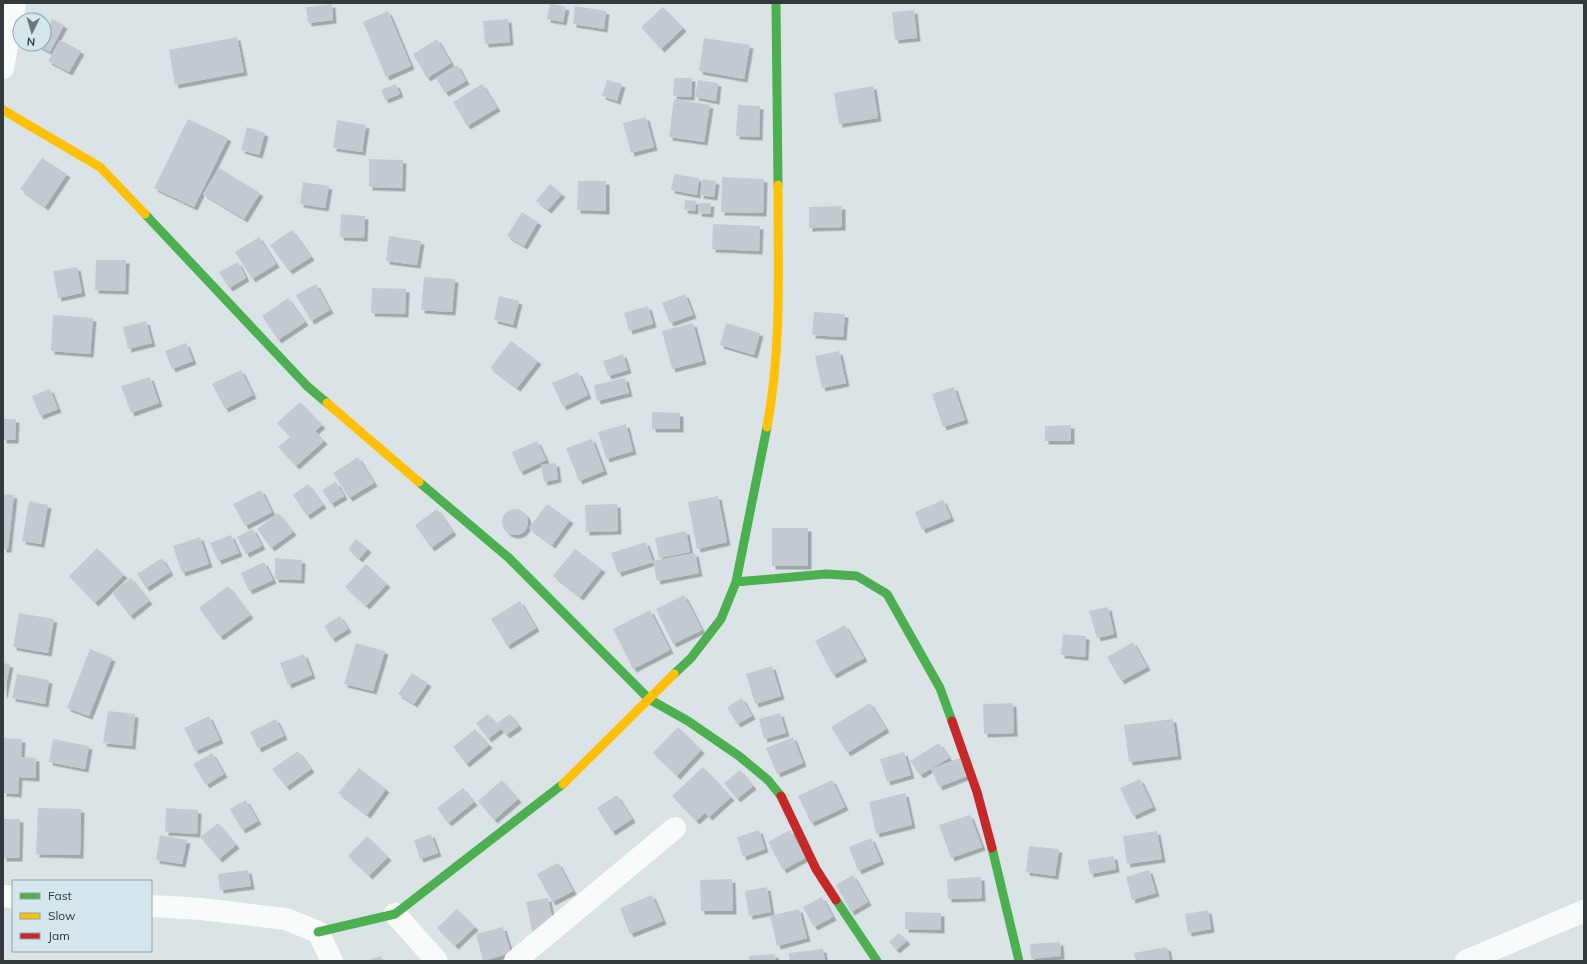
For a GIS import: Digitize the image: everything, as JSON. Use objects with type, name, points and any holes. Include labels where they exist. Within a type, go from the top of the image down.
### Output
[{"type":"street","points":[[3,68],[15,3]]},
{"type":"street","points":[[152,906],[201,909],[286,919],[318,932],[395,914],[570,778],[691,658],[720,620],[736,582],[771,405],[779,330],[776,3]]},
{"type":"street","points":[[3,110],[100,167],[307,386],[509,558],[649,699],[688,721],[733,752],[768,780],[782,797],[816,868],[877,961]]},
{"type":"street","points":[[736,582],[826,574],[857,576],[887,594],[940,688],[977,792],[989,834],[1008,920],[1019,961]]},
{"type":"street","points":[[515,961],[675,828]]},
{"type":"street","points":[[1466,961],[1584,911]]},
{"type":"street","points":[[395,914],[437,961]]},
{"type":"street","points":[[318,932],[332,961]]},
{"type":"building","points":[[550,3],[566,7],[563,22],[547,19]]},
{"type":"building","points":[[332,4],[333,20],[308,23],[306,7]]},
{"type":"building","points":[[575,6],[606,11],[604,29],[573,24]]},
{"type":"building","points":[[663,7],[683,28],[661,49],[641,27]]},
{"type":"building","points":[[914,10],[917,38],[895,40],[892,12]]},
{"type":"building","points":[[388,11],[411,66],[386,77],[363,22]]},
{"type":"building","points":[[52,19],[64,25],[52,48]]},
{"type":"building","points":[[508,19],[510,42],[485,44],[483,21]]},
{"type":"building","points":[[237,37],[244,72],[175,85],[169,50]]},
{"type":"building","points":[[704,38],[750,45],[744,79],[699,71]]},
{"type":"building","points":[[437,39],[451,63],[427,78],[413,54]]},
{"type":"building","points":[[60,40],[81,51],[69,72],[48,61]]},
{"type":"building","points":[[457,65],[466,81],[445,93],[436,78]]},
{"type":"building","points":[[674,78],[692,78],[691,97],[673,96]]},
{"type":"building","points":[[607,80],[622,84],[617,101],[602,96]]},
{"type":"building","points":[[698,80],[718,83],[716,101],[695,97]]},
{"type":"building","points":[[396,84],[400,94],[385,100],[381,90]]},
{"type":"building","points":[[482,84],[497,108],[467,126],[453,102]]},
{"type":"building","points":[[873,86],[878,118],[839,124],[834,93]]},
{"type":"building","points":[[674,99],[710,105],[704,142],[669,137]]},
{"type":"building","points":[[738,105],[760,106],[759,137],[736,136]]},
{"type":"building","points":[[646,117],[654,147],[631,153],[623,123]]},
{"type":"building","points":[[188,119],[228,138],[194,207],[154,188]]},
{"type":"building","points":[[337,120],[366,125],[362,152],[333,148]]},
{"type":"building","points":[[247,127],[265,133],[259,155],[241,150]]},
{"type":"building","points":[[42,158],[67,174],[45,207],[20,189]]},
{"type":"building","points":[[369,159],[403,160],[402,188],[369,187]]},
{"type":"building","points":[[219,168],[260,193],[244,219],[203,194]]},
{"type":"building","points":[[674,174],[699,178],[697,195],[671,190]]},
{"type":"building","points":[[722,177],[764,179],[763,213],[721,212]]},
{"type":"building","points":[[702,179],[716,181],[714,197],[700,195]]},
{"type":"building","points":[[578,181],[606,181],[606,211],[577,210]]},
{"type":"building","points":[[303,182],[329,186],[325,208],[300,204]]},
{"type":"building","points":[[550,184],[562,194],[548,210],[536,201]]},
{"type":"building","points":[[685,200],[696,201],[695,211],[684,210]]},
{"type":"building","points":[[699,203],[711,203],[710,214],[698,213]]},
{"type":"building","points":[[842,206],[842,227],[809,228],[809,207]]},
{"type":"building","points":[[522,212],[538,222],[524,246],[507,236]]},
{"type":"building","points":[[341,214],[365,216],[364,238],[340,237]]},
{"type":"building","points":[[713,224],[760,226],[759,251],[712,249]]},
{"type":"building","points":[[292,230],[311,257],[289,271],[270,245]]},
{"type":"building","points":[[389,236],[421,241],[417,265],[386,261]]},
{"type":"building","points":[[259,237],[276,264],[252,279],[235,252]]},
{"type":"building","points":[[96,260],[126,260],[125,291],[95,290]]},
{"type":"building","points":[[238,262],[246,278],[229,288],[219,272]]},
{"type":"building","points":[[77,267],[82,293],[58,298],[53,271]]},
{"type":"building","points":[[424,277],[455,279],[452,312],[421,310]]},
{"type":"building","points":[[316,284],[330,310],[311,321],[296,295]]},
{"type":"building","points":[[372,288],[406,289],[405,314],[371,313]]},
{"type":"building","points":[[685,294],[693,315],[670,323],[662,303]]},
{"type":"building","points":[[499,296],[519,301],[513,325],[494,320]]},
{"type":"building","points":[[288,298],[305,322],[278,340],[262,316]]},
{"type":"building","points":[[648,306],[653,324],[629,331],[624,313]]},
{"type":"building","points":[[814,312],[845,314],[843,337],[812,335]]},
{"type":"building","points":[[53,315],[93,318],[90,354],[51,351]]},
{"type":"building","points":[[146,321],[152,343],[128,349],[123,327]]},
{"type":"building","points":[[693,323],[703,361],[672,369],[662,331]]},
{"type":"building","points":[[726,323],[760,333],[754,355],[720,345]]},
{"type":"building","points":[[511,341],[538,361],[517,388],[490,368]]},
{"type":"building","points":[[186,343],[193,361],[172,369],[165,351]]},
{"type":"building","points":[[839,351],[846,383],[822,388],[815,356]]},
{"type":"building","points":[[623,354],[628,370],[608,376],[603,361]]},
{"type":"building","points":[[241,370],[253,395],[225,409],[212,384]]},
{"type":"building","points":[[578,372],[588,395],[563,407],[552,383]]},
{"type":"building","points":[[150,377],[159,403],[131,413],[121,386]]},
{"type":"building","points":[[625,378],[629,393],[597,401],[594,385]]},
{"type":"building","points":[[954,387],[965,420],[943,427],[932,394]]},
{"type":"building","points":[[50,389],[58,409],[40,416],[32,396]]},
{"type":"building","points":[[300,402],[322,425],[315,431],[324,441],[296,466],[278,447],[290,437],[277,423]]},
{"type":"building","points":[[652,412],[680,413],[680,429],[652,429]]},
{"type":"building","points":[[3,419],[16,419],[15,440],[3,440]]},
{"type":"building","points":[[626,424],[633,451],[606,459],[598,432]]},
{"type":"building","points":[[1071,425],[1071,441],[1045,441],[1045,426]]},
{"type":"building","points":[[592,439],[604,471],[579,481],[566,448]]},
{"type":"building","points":[[537,441],[546,460],[520,472],[512,452]]},
{"type":"building","points":[[358,457],[374,483],[349,498],[333,473]]},
{"type":"building","points":[[556,463],[558,479],[544,482],[541,465]]},
{"type":"building","points":[[336,482],[344,496],[331,504],[322,490]]},
{"type":"building","points":[[308,484],[323,505],[307,516],[293,495]]},
{"type":"building","points":[[261,490],[272,512],[245,526],[233,504]]},
{"type":"building","points":[[3,494],[14,495],[8,549],[3,549]]},
{"type":"building","points":[[718,496],[727,542],[697,549],[688,502]]},
{"type":"building","points":[[943,500],[951,518],[922,530],[915,512]]},
{"type":"building","points":[[29,501],[48,505],[41,544],[22,541]]},
{"type":"building","points":[[547,504],[570,520],[552,545],[529,528]]},
{"type":"building","points":[[617,504],[618,531],[586,532],[585,505]]},
{"type":"building","points":[[437,509],[453,532],[431,548],[415,525]]},
{"type":"building","points":[[515,509],[524,513],[528,522],[524,531],[515,535],[506,531],[502,522],[506,513]]},
{"type":"building","points":[[278,513],[293,532],[271,548],[257,529]]},
{"type":"building","points":[[772,528],[808,528],[808,566],[772,566]]},
{"type":"building","points":[[253,529],[262,546],[246,554],[237,537]]},
{"type":"building","points":[[686,531],[690,552],[659,558],[655,538]]},
{"type":"building","points":[[231,535],[239,553],[218,561],[210,543]]},
{"type":"building","points":[[200,537],[209,564],[182,573],[173,546]]},
{"type":"building","points":[[356,539],[368,549],[359,559],[348,549]]},
{"type":"building","points":[[646,542],[653,562],[618,573],[611,553]]},
{"type":"building","points":[[97,548],[124,575],[95,603],[69,576]]},
{"type":"building","points":[[575,549],[602,569],[580,597],[553,576]]},
{"type":"building","points":[[695,553],[699,573],[657,581],[653,561]]},
{"type":"building","points":[[162,558],[170,572],[146,588],[137,574]]},
{"type":"building","points":[[275,558],[302,560],[301,580],[275,579]]},
{"type":"building","points":[[264,562],[273,580],[249,591],[241,573]]},
{"type":"building","points":[[366,564],[387,584],[366,606],[345,587]]},
{"type":"building","points":[[131,578],[149,601],[130,616],[112,593]]},
{"type":"building","points":[[228,586],[250,615],[220,637],[199,608]]},
{"type":"building","points":[[684,595],[702,630],[673,644],[656,609]]},
{"type":"building","points":[[520,601],[536,628],[507,646],[491,619]]},
{"type":"building","points":[[1108,607],[1114,634],[1097,638],[1089,611]]},
{"type":"building","points":[[650,610],[670,650],[633,669],[613,629]]},
{"type":"building","points":[[19,613],[54,619],[48,653],[13,647]]},
{"type":"building","points":[[340,616],[348,629],[332,639],[324,626]]},
{"type":"building","points":[[845,625],[864,658],[833,675],[815,641]]},
{"type":"building","points":[[1063,634],[1086,636],[1085,657],[1061,655]]},
{"type":"building","points":[[1133,642],[1147,667],[1121,681],[1107,657]]},
{"type":"building","points":[[356,643],[385,651],[373,691],[344,684]]},
{"type":"building","points":[[90,649],[112,658],[89,716],[67,708]]},
{"type":"building","points":[[304,654],[312,675],[288,685],[280,663]]},
{"type":"building","points":[[3,663],[10,664],[4,695],[3,694]]},
{"type":"building","points":[[772,666],[781,696],[755,704],[746,674]]},
{"type":"building","points":[[412,673],[428,683],[414,704],[398,694]]},
{"type":"building","points":[[17,674],[49,680],[45,704],[12,698]]},
{"type":"building","points":[[742,698],[752,716],[737,724],[727,707]]},
{"type":"building","points":[[870,703],[886,729],[847,753],[831,727]]},
{"type":"building","points":[[1013,703],[1014,733],[984,734],[983,704]]},
{"type":"building","points":[[108,711],[135,714],[132,746],[103,743]]},
{"type":"building","points":[[780,713],[786,733],[764,739],[759,719]]},
{"type":"building","points":[[488,714],[501,729],[488,739],[476,723]]},
{"type":"building","points":[[510,714],[519,726],[506,735],[497,723]]},
{"type":"building","points":[[209,716],[220,740],[195,751],[184,728]]},
{"type":"building","points":[[276,719],[284,736],[258,749],[250,732]]},
{"type":"building","points":[[1173,719],[1178,756],[1129,762],[1124,725]]},
{"type":"building","points":[[678,727],[701,750],[677,776],[653,753]]},
{"type":"building","points":[[475,729],[489,745],[466,764],[453,747]]},
{"type":"building","points":[[793,737],[803,763],[777,774],[766,748]]},
{"type":"building","points":[[3,738],[22,739],[21,757],[36,758],[36,778],[19,777],[18,794],[3,793]]},
{"type":"building","points":[[53,739],[89,746],[85,769],[49,762]]},
{"type":"building","points":[[939,743],[949,758],[920,775],[910,761]]},
{"type":"building","points":[[298,751],[311,769],[286,787],[272,769]]},
{"type":"building","points":[[904,752],[911,775],[887,782],[880,759]]},
{"type":"building","points":[[212,753],[224,774],[206,785],[193,764]]},
{"type":"building","points":[[960,758],[967,776],[939,787],[931,769]]},
{"type":"building","points":[[703,767],[731,797],[709,817],[705,813],[696,821],[672,796]]},
{"type":"building","points":[[359,768],[386,789],[367,815],[338,793]]},
{"type":"building","points":[[740,770],[753,786],[737,799],[724,783]]},
{"type":"building","points":[[1140,779],[1153,807],[1133,816],[1120,788]]},
{"type":"building","points":[[502,780],[518,799],[494,820],[478,801]]},
{"type":"building","points":[[832,780],[845,807],[811,823],[798,796]]},
{"type":"building","points":[[463,788],[474,802],[448,823],[437,808]]},
{"type":"building","points":[[905,793],[912,825],[876,834],[869,802]]},
{"type":"building","points":[[617,795],[632,819],[612,832],[597,808]]},
{"type":"building","points":[[246,800],[258,821],[242,830],[230,809]]},
{"type":"building","points":[[38,808],[81,809],[80,855],[36,854]]},
{"type":"building","points":[[166,808],[198,810],[197,834],[165,832]]},
{"type":"building","points":[[970,815],[982,847],[951,858],[939,825]]},
{"type":"building","points":[[3,819],[20,819],[19,858],[3,858]]},
{"type":"building","points":[[218,823],[236,845],[219,859],[200,837]]},
{"type":"building","points":[[759,830],[765,849],[743,857],[737,837]]},
{"type":"building","points":[[790,830],[805,858],[783,870],[768,842]]},
{"type":"building","points":[[1157,831],[1162,859],[1127,864],[1123,836]]},
{"type":"building","points":[[431,834],[438,853],[420,859],[414,840]]},
{"type":"building","points":[[160,835],[187,840],[182,864],[156,860]]},
{"type":"building","points":[[367,836],[388,857],[369,876],[348,856]]},
{"type":"building","points":[[871,838],[881,861],[858,871],[849,847]]},
{"type":"building","points":[[1029,846],[1059,849],[1055,876],[1026,872]]},
{"type":"building","points":[[1114,856],[1116,869],[1090,874],[1088,860]]},
{"type":"building","points":[[558,863],[573,891],[552,902],[537,874]]},
{"type":"building","points":[[248,870],[251,886],[220,890],[218,874]]},
{"type":"building","points":[[1149,870],[1156,893],[1132,900],[1126,877]]},
{"type":"building","points":[[853,875],[868,902],[851,912],[836,885]]},
{"type":"building","points":[[981,877],[982,898],[948,899],[947,879]]},
{"type":"building","points":[[732,879],[733,911],[701,911],[700,880]]},
{"type":"building","points":[[767,887],[771,912],[749,916],[745,891]]},
{"type":"building","points":[[652,895],[663,921],[630,934],[620,908]]},
{"type":"building","points":[[822,897],[833,917],[814,927],[803,907]]},
{"type":"building","points":[[548,898],[554,927],[532,931],[526,902]]},
{"type":"building","points":[[457,909],[475,927],[455,946],[437,928]]},
{"type":"building","points":[[799,909],[807,938],[777,946],[770,916]]},
{"type":"building","points":[[1208,910],[1211,929],[1188,933],[1185,914]]},
{"type":"building","points":[[905,912],[941,913],[941,930],[905,929]]},
{"type":"building","points":[[503,927],[511,953],[483,961],[476,934]]},
{"type":"building","points":[[899,933],[907,941],[896,950],[889,942]]},
{"type":"building","points":[[1060,942],[1061,956],[1031,959],[1030,944]]},
{"type":"building","points":[[1167,947],[1170,961],[1136,961],[1134,953]]},
{"type":"building","points":[[823,949],[825,961],[790,961],[789,953]]},
{"type":"building","points":[[775,954],[776,961],[749,961],[749,956]]},
{"type":"building","points":[[381,956],[383,961],[366,961]]},
{"type":"traffic: fast","points":[[776,3],[778,185]]},
{"type":"traffic: fast","points":[[145,214],[307,386],[327,403]]},
{"type":"traffic: fast","points":[[674,674],[691,658],[721,619],[736,582],[767,427]]},
{"type":"traffic: fast","points":[[419,482],[509,558],[649,699],[688,721],[739,756],[768,780],[781,796]]},
{"type":"traffic: fast","points":[[736,582],[826,574],[857,576],[887,594],[940,688],[952,721]]},
{"type":"traffic: fast","points":[[318,932],[395,914],[563,784]]},
{"type":"traffic: fast","points":[[992,848],[1019,961]]},
{"type":"traffic: fast","points":[[836,900],[877,961]]},
{"type":"traffic: slow","points":[[3,110],[100,167],[145,214]]},
{"type":"traffic: slow","points":[[767,427],[772,397],[777,337],[778,185]]},
{"type":"traffic: slow","points":[[327,403],[419,482]]},
{"type":"traffic: slow","points":[[563,784],[674,674]]},
{"type":"traffic: jam","points":[[952,721],[977,792],[992,848]]},
{"type":"traffic: jam","points":[[781,796],[816,869],[836,900]]}]
